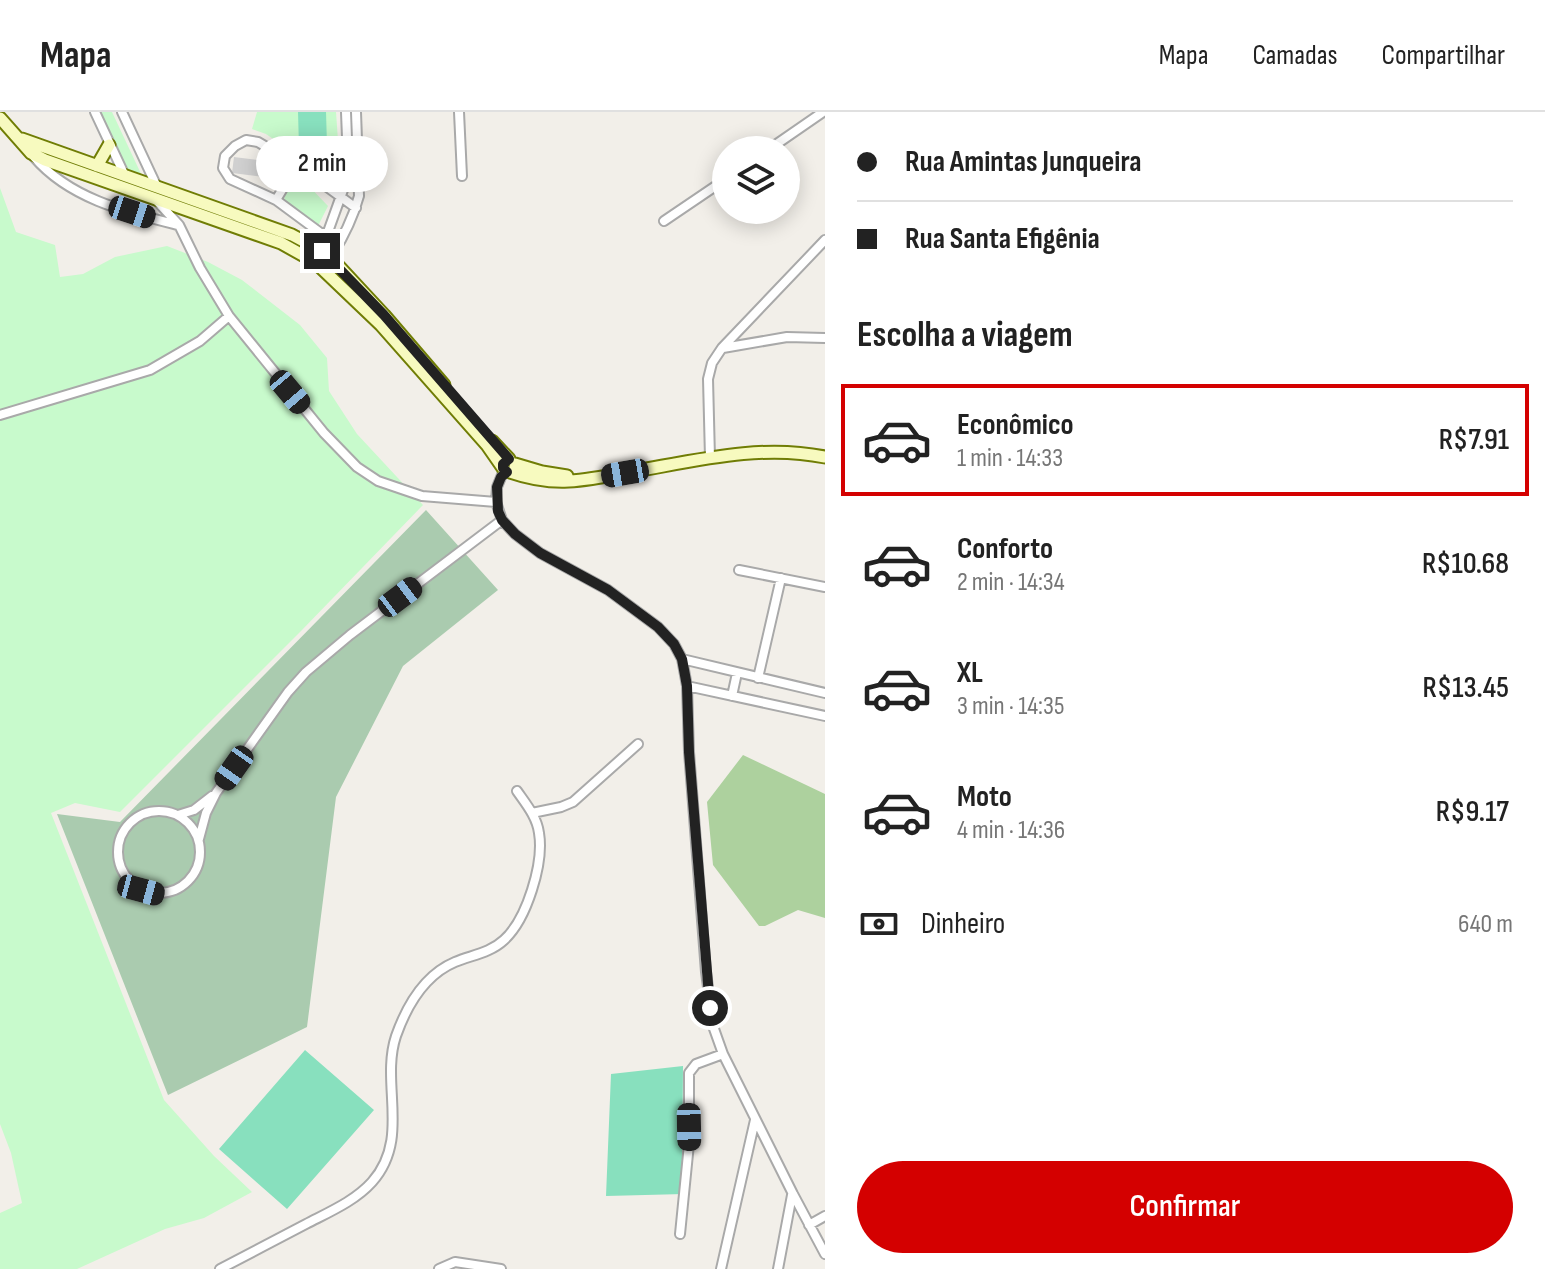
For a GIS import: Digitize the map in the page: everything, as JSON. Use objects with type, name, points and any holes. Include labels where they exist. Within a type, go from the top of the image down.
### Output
[{"type":"main road","points":[[0,118],[31,153],[73,171],[132,191],[156,193],[292,235],[326,254],[384,315],[507,469]]},
{"type":"main road","points":[[17,138],[125,177],[156,193],[300,252],[381,325],[507,469],[596,478],[710,458],[774,451],[825,457]]},
{"type":"main road","points":[[97,166],[109,145]]},
{"type":"street","points":[[95,112],[132,191]]},
{"type":"street","points":[[122,112],[156,193],[179,225],[229,316],[324,433],[357,467],[378,481],[422,496],[496,502]]},
{"type":"street","points":[[326,254],[326,237],[347,179],[346,112]]},
{"type":"street","points":[[319,266],[356,208],[360,183],[356,112]]},
{"type":"street","points":[[459,112],[462,176]]},
{"type":"street","points":[[788,136],[823,112]]},
{"type":"street","points":[[326,237],[276,200],[230,179],[223,168],[225,156],[246,140],[258,142],[297,165],[356,208]]},
{"type":"street","points":[[31,153],[46,171],[71,188],[117,208],[179,225]]},
{"type":"street","points":[[276,200],[297,165]]},
{"type":"street","points":[[664,221],[712,188]]},
{"type":"street","points":[[710,458],[708,379],[712,363],[722,348],[825,240]]},
{"type":"street","points":[[0,415],[150,370],[200,341],[229,316]]},
{"type":"street","points":[[722,348],[787,337],[825,338]]},
{"type":"street","points":[[507,469],[497,487],[496,502],[502,520],[540,553],[608,590],[658,627],[674,644],[682,659],[687,686],[689,752],[713,1026],[723,1054],[825,1254]]},
{"type":"street","points":[[199,839],[190,825],[178,815],[162,811],[146,813],[132,821],[122,834],[117,850],[120,866],[128,880],[141,890],[157,894],[173,892],[187,884],[197,871],[201,855],[199,839],[206,813],[216,793],[288,692],[306,672],[350,635],[502,520]]},
{"type":"street","points":[[739,570],[825,587]]},
{"type":"street","points":[[758,678],[781,578]]},
{"type":"street","points":[[682,659],[825,693]]},
{"type":"street","points":[[732,696],[737,673]]},
{"type":"street","points":[[687,686],[825,716]]},
{"type":"street","points":[[532,813],[573,802],[638,744]]},
{"type":"street","points":[[220,1269],[340,1206],[362,1192],[375,1178],[386,1159],[392,1138],[391,1057],[410,1003],[437,972],[491,950],[506,938],[518,924],[529,895],[538,860],[539,831],[532,813],[517,791]]},
{"type":"street","points":[[178,815],[194,810],[216,793]]},
{"type":"street","points":[[680,1234],[689,1144],[689,1073],[696,1064],[723,1054]]},
{"type":"street","points":[[721,1269],[756,1119]]},
{"type":"street","points":[[778,1269],[793,1194]]},
{"type":"street","points":[[809,1225],[825,1216]]},
{"type":"street","points":[[439,1269],[455,1262],[464,1262],[501,1269]]},
{"type":"shaded area","points":[[234,157],[274,162],[272,178],[232,173]]},
{"type":"green space","points":[[99,112],[112,112],[143,178],[129,173]]},
{"type":"green space","points":[[257,112],[336,112],[340,169],[335,182],[266,134],[252,129]]},
{"type":"green space","points":[[298,112],[326,112],[327,145],[299,147]]},
{"type":"green space","points":[[305,182],[328,206],[317,228],[284,200],[287,187]]},
{"type":"green space","points":[[0,188],[16,232],[55,245],[60,277],[83,274],[115,257],[167,246],[242,280],[300,325],[327,358],[329,391],[357,434],[423,505],[120,812],[75,803],[51,813],[164,1100],[214,1156],[252,1192],[204,1218],[165,1229],[77,1269],[0,1269],[0,1213],[22,1203],[11,1153],[0,1124]]},
{"type":"green space","points":[[426,510],[498,590],[403,666],[336,797],[307,1027],[168,1095],[57,814],[120,822]]},
{"type":"green space","points":[[743,755],[825,794],[825,918],[798,910],[759,926],[713,865],[707,802]]},
{"type":"green space","points":[[305,1050],[374,1110],[287,1209],[219,1149]]},
{"type":"green space","points":[[683,1066],[684,1194],[606,1196],[611,1074]]},
{"type":"route","points":[[322,251],[354,281],[509,459],[503,464],[507,472],[497,487],[496,502],[502,520],[540,553],[608,590],[658,627],[674,644],[682,659],[687,686],[689,752],[710,1008]]}]
